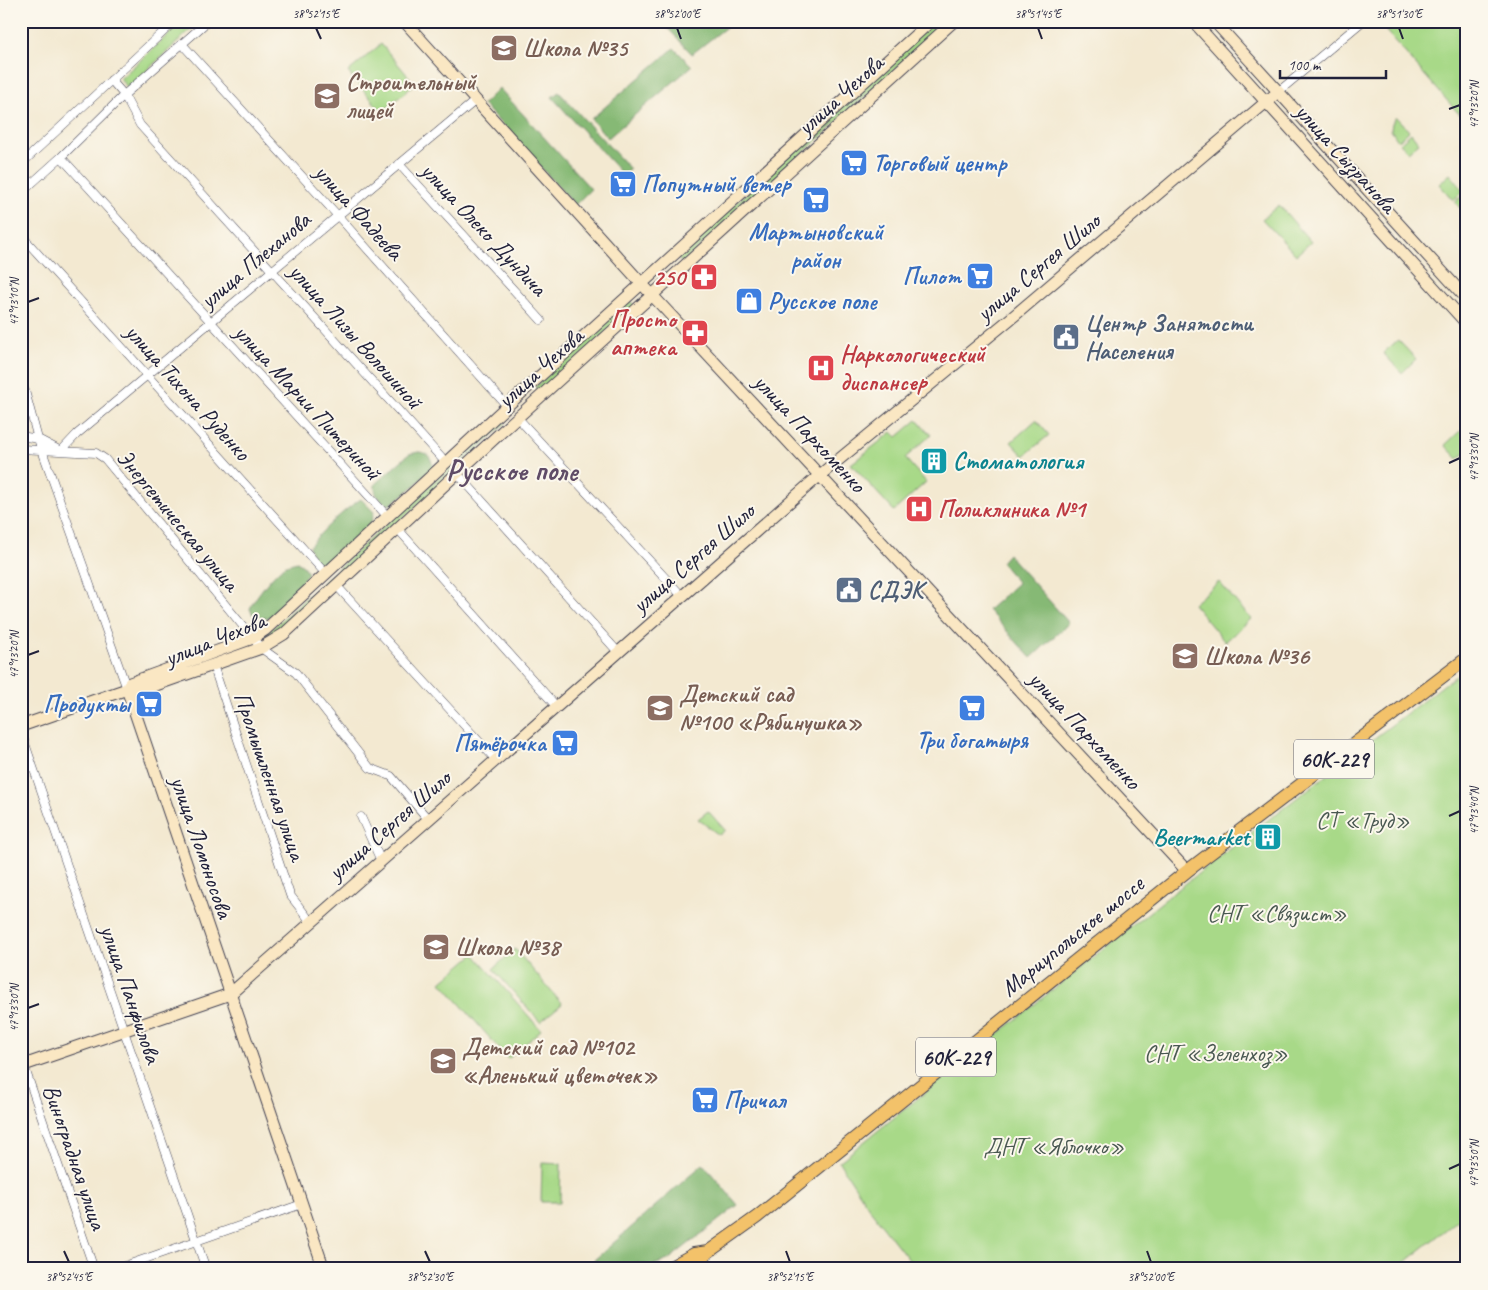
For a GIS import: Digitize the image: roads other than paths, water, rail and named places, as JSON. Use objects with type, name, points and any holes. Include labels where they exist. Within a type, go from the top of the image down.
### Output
[{"type":"main road","name":"Мариупольское шоссе","points":[[690,1269],[708,1252],[757,1217],[1187,871],[1467,658]]},
{"type":"main road","name":"Мариупольское шоссе","points":[[667,1269],[694,1254],[708,1252]]},
{"type":"street","points":[[21,164],[175,21]]},
{"type":"street","points":[[21,193],[124,95],[208,21]]},
{"type":"street","name":"улица Пархоменко","points":[[404,21],[652,295],[1187,871]]},
{"type":"street","name":"улица Чехова","points":[[21,726],[127,689],[130,683],[253,638],[265,630],[507,406],[931,21]]},
{"type":"street","name":"улица Чехова","points":[[127,689],[133,693],[213,665],[261,648],[284,634],[517,417],[954,21]]},
{"type":"street","name":"улица Сызранова","points":[[1193,21],[1467,324]]},
{"type":"street","name":"улица Сызранова","points":[[1214,21],[1467,299]]},
{"type":"street","name":"улица Сергея Шило","points":[[22,1063],[124,1031],[230,994],[820,475],[1015,315],[1363,21]]},
{"type":"street","name":"улица Фадеева","points":[[183,45],[507,406]]},
{"type":"street","name":"улица Лизы Волошиной","points":[[111,80],[124,95],[140,125],[446,463]]},
{"type":"street","name":"улица Плеханова","points":[[60,451],[77,434],[476,100]]},
{"type":"street","name":"улица Марии Питериной","points":[[61,157],[388,517]]},
{"type":"street","name":"улица Олеко Дундича","points":[[399,164],[541,320]]},
{"type":"street","name":"улица Тихона Руденко","points":[[21,235],[326,574]]},
{"type":"street","points":[[1404,255],[1417,243]]},
{"type":"street","name":"улица Ломоносова","points":[[21,386],[26,392],[38,439],[127,689],[324,1269]]},
{"type":"street","points":[[507,406],[682,596]]},
{"type":"street","name":"Энергетическая улица","points":[[21,436],[38,439],[60,451]]},
{"type":"street","name":"Энергетическая улица","points":[[21,449],[96,453],[105,459],[261,648]]},
{"type":"street","points":[[457,473],[618,652]]},
{"type":"street","points":[[397,528],[556,706]]},
{"type":"street","points":[[336,585],[496,760]]},
{"type":"street","points":[[261,648],[296,673],[370,768],[392,776],[428,819]]},
{"type":"street","name":"Промышленная улица","points":[[213,665],[290,895],[311,922]]},
{"type":"street","name":"улица Панфилова","points":[[21,732],[206,1269]]},
{"type":"street","points":[[361,817],[381,861]]},
{"type":"street","name":"Виноградная улица","points":[[22,1063],[94,1269]]},
{"type":"street","points":[[116,1269],[302,1204]]},
{"type":"place","name":"Школа №35","points":[[504,48]]},
{"type":"place","name":"Строительный лицей","points":[[327,96]]},
{"type":"place","name":"Торговый центр","points":[[854,163]]},
{"type":"place","name":"Попутный ветер","points":[[623,184]]},
{"type":"place","name":"Мартыновский район","points":[[816,200]]},
{"type":"place","name":"Пилот","points":[[980,276]]},
{"type":"place","name":"250","points":[[704,277]]},
{"type":"place","name":"Русское поле","points":[[749,301]]},
{"type":"place","name":"Просто аптека","points":[[695,333]]},
{"type":"place","name":"Центр Занятости Населения","points":[[1066,337]]},
{"type":"place","name":"Наркологический диспансер","points":[[821,368]]},
{"type":"place","name":"Стоматология","points":[[934,461]]},
{"type":"place","name":"Поликлиника №1","points":[[919,509]]},
{"type":"place","name":"СДЭК","points":[[849,590]]},
{"type":"place","name":"Школа №36","points":[[1185,656]]},
{"type":"place","name":"Продукты","points":[[149,704]]},
{"type":"place","name":"Детский сад №100 «Рябинушка»","points":[[660,708]]},
{"type":"place","name":"Три богатыря","points":[[972,708]]},
{"type":"place","name":"Пятёрочка","points":[[565,743]]},
{"type":"place","name":"Beermarket","points":[[1268,837]]},
{"type":"place","name":"Школа №38","points":[[436,947]]},
{"type":"place","name":"Детский сад №102 «Аленький цветочек»","points":[[443,1061]]},
{"type":"place","name":"Причал","points":[[705,1100]]},
{"type":"district","name":"Русское поле","points":[[512,470]]},
{"type":"park label","name":"СТ «Труд»","points":[[1363,820]]},
{"type":"park label","name":"СНТ «Связист»","points":[[1277,913]]},
{"type":"park label","name":"СНТ «Зеленхоз»","points":[[1216,1053]]},
{"type":"park label","name":"ДНТ «Яблочко»","points":[[1054,1146]]}]
